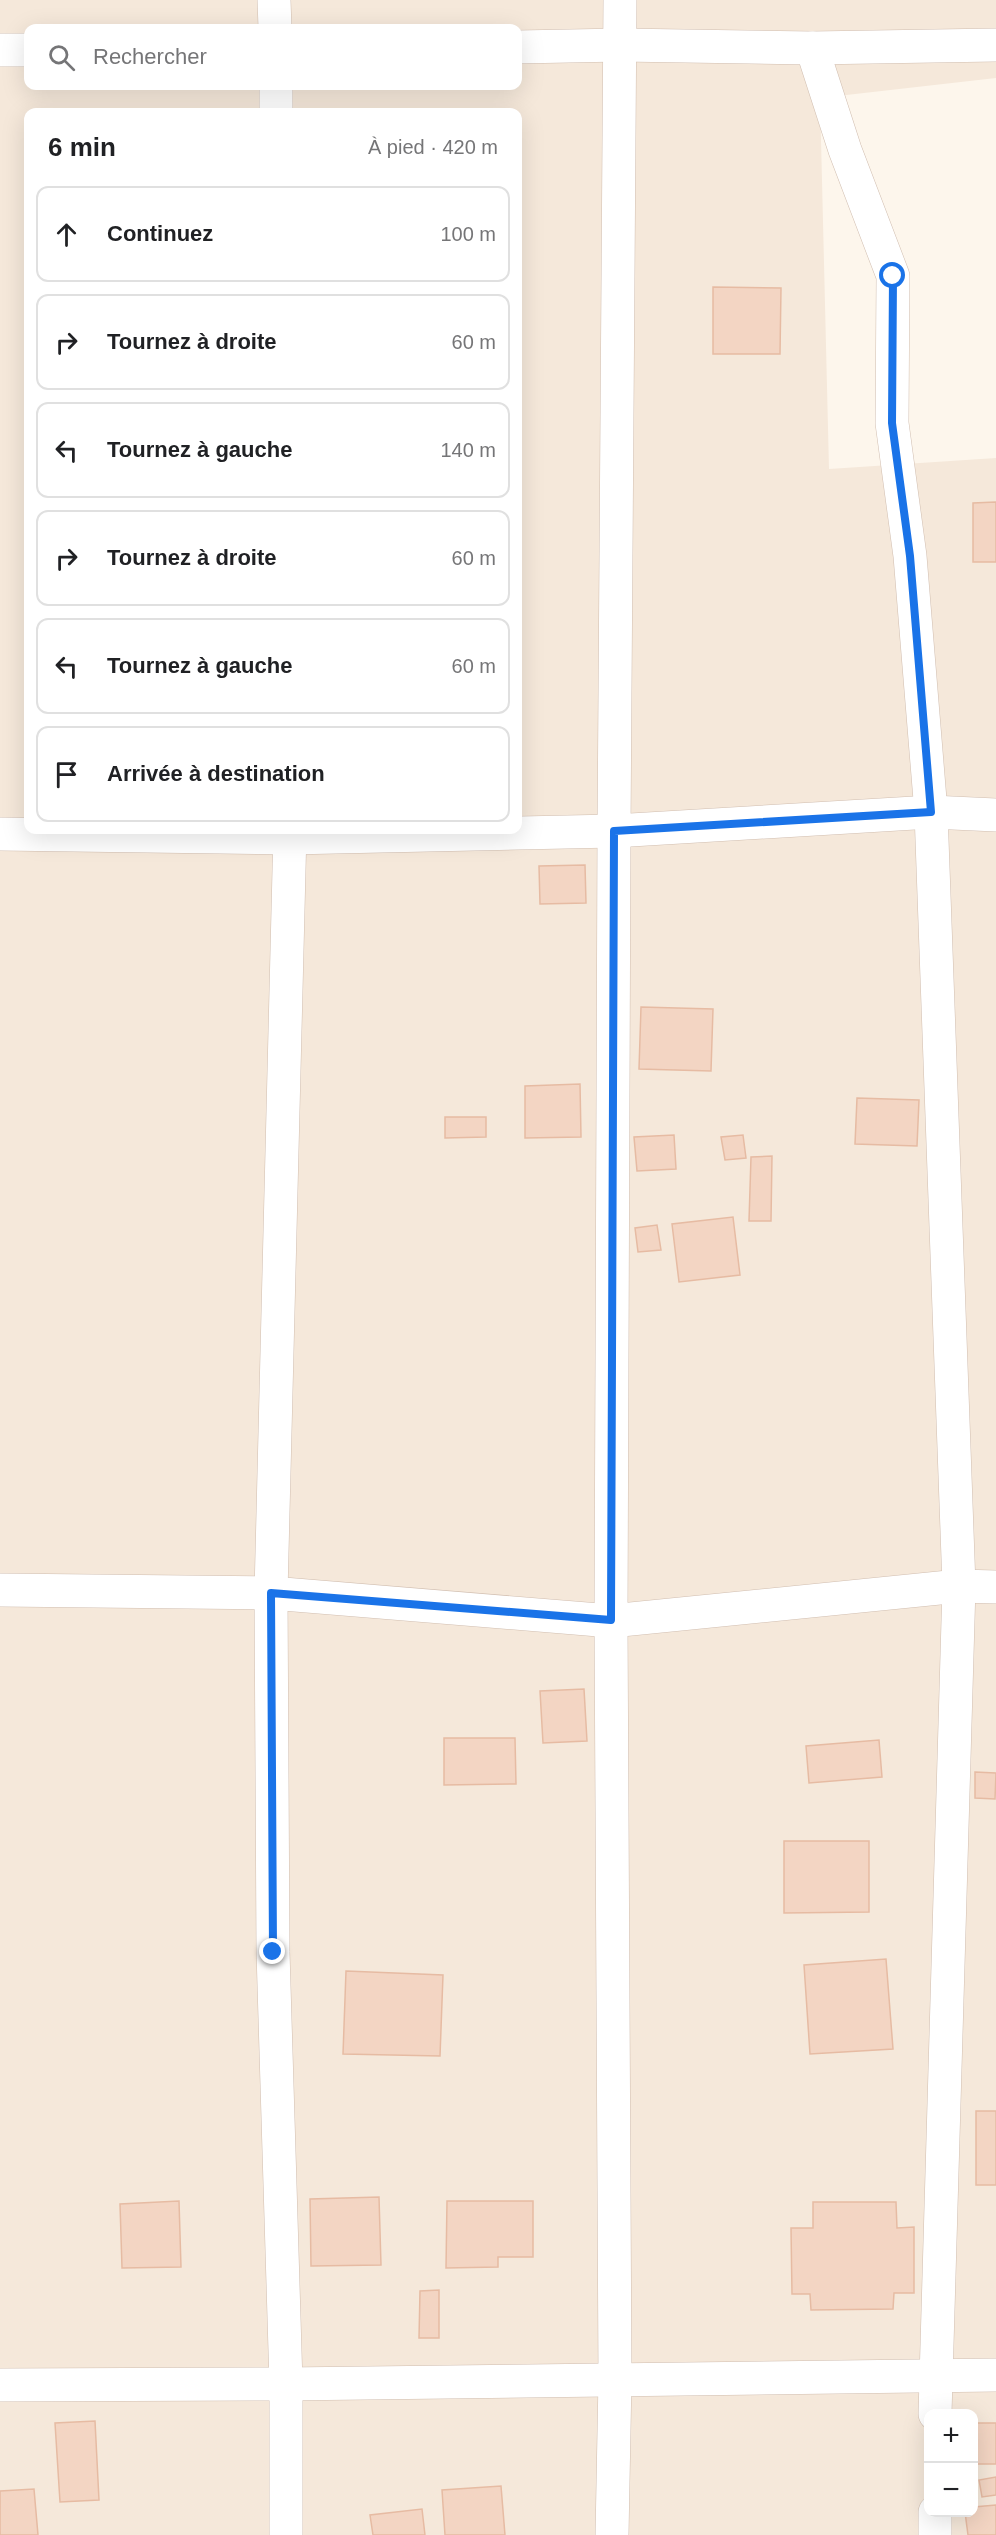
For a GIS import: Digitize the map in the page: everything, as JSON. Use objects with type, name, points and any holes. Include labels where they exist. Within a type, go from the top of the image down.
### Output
[{"type":"street","points":[[274,0],[275,24]]},
{"type":"street","points":[[612,2535],[615,2379],[611,1620],[620,0]]},
{"type":"street","points":[[522,47],[621,45],[812,48],[996,45]]},
{"type":"street","points":[[812,48],[845,150],[893,276],[892,423],[910,556],[931,812],[959,1586],[935,2409]]},
{"type":"street","points":[[0,50],[24,50]]},
{"type":"street","points":[[276,90],[276,108]]},
{"type":"street","points":[[522,832],[614,831],[931,812],[996,815]]},
{"type":"street","points":[[0,834],[290,834],[271,1593],[273,1952],[286,2384],[286,2535]]},
{"type":"street","points":[[0,1590],[271,1593],[611,1620],[959,1586],[996,1587]]},
{"type":"street","points":[[0,2385],[286,2384],[996,2375]]},
{"type":"street","points":[[935,2517],[935,2535]]},
{"type":"shaded area","points":[[0,0],[996,0],[996,78],[820,98],[829,469],[996,458],[996,2535],[0,2535]]},
{"type":"building","points":[[713,287],[781,288],[780,354],[713,354]]},
{"type":"building","points":[[996,502],[996,562],[973,562],[973,503]]},
{"type":"building","points":[[585,865],[586,903],[540,904],[539,866]]},
{"type":"building","points":[[641,1007],[713,1009],[711,1071],[639,1069]]},
{"type":"building","points":[[580,1084],[581,1137],[525,1138],[525,1086]]},
{"type":"building","points":[[857,1098],[919,1100],[917,1146],[855,1144]]},
{"type":"building","points":[[445,1117],[486,1117],[486,1137],[445,1138]]},
{"type":"building","points":[[674,1135],[676,1169],[637,1171],[634,1137]]},
{"type":"building","points":[[743,1135],[746,1158],[725,1160],[721,1137]]},
{"type":"building","points":[[772,1156],[771,1221],[749,1221],[751,1157]]},
{"type":"building","points":[[733,1217],[740,1275],[679,1282],[672,1224]]},
{"type":"building","points":[[657,1225],[661,1250],[638,1252],[635,1228]]},
{"type":"building","points":[[584,1689],[587,1741],[543,1743],[540,1691]]},
{"type":"building","points":[[444,1738],[515,1738],[516,1784],[444,1785]]},
{"type":"building","points":[[879,1740],[882,1777],[809,1783],[806,1746]]},
{"type":"building","points":[[975,1772],[996,1773],[995,1799],[975,1798]]},
{"type":"building","points":[[784,1841],[869,1841],[869,1912],[784,1913]]},
{"type":"building","points":[[886,1959],[893,2049],[810,2054],[804,1965]]},
{"type":"building","points":[[346,1971],[443,1975],[440,2056],[343,2054]]},
{"type":"building","points":[[976,2111],[996,2111],[996,2185],[976,2185]]},
{"type":"building","points":[[379,2197],[381,2265],[311,2266],[310,2199]]},
{"type":"building","points":[[179,2201],[181,2267],[122,2268],[120,2204]]},
{"type":"building","points":[[447,2201],[533,2201],[533,2257],[498,2257],[498,2267],[446,2268]]},
{"type":"building","points":[[813,2202],[896,2202],[897,2228],[914,2227],[914,2293],[894,2293],[893,2309],[811,2310],[810,2294],[792,2294],[791,2228],[813,2228]]},
{"type":"building","points":[[439,2290],[439,2338],[419,2338],[420,2291]]},
{"type":"building","points":[[95,2421],[99,2500],[60,2502],[55,2423]]},
{"type":"building","points":[[978,2423],[996,2423],[996,2464],[978,2464]]},
{"type":"building","points":[[996,2477],[996,2495],[982,2497],[979,2480]]},
{"type":"building","points":[[501,2486],[505,2535],[445,2535],[442,2490]]},
{"type":"building","points":[[34,2489],[38,2535],[0,2535],[0,2491]]},
{"type":"building","points":[[996,2505],[996,2535],[968,2535],[966,2517],[978,2517],[978,2507]]},
{"type":"building","points":[[422,2509],[425,2535],[373,2535],[370,2515]]},
{"type":"route","points":[[273,1952],[271,1593],[611,1620],[614,831],[931,812],[910,556],[892,423],[893,276]]}]
